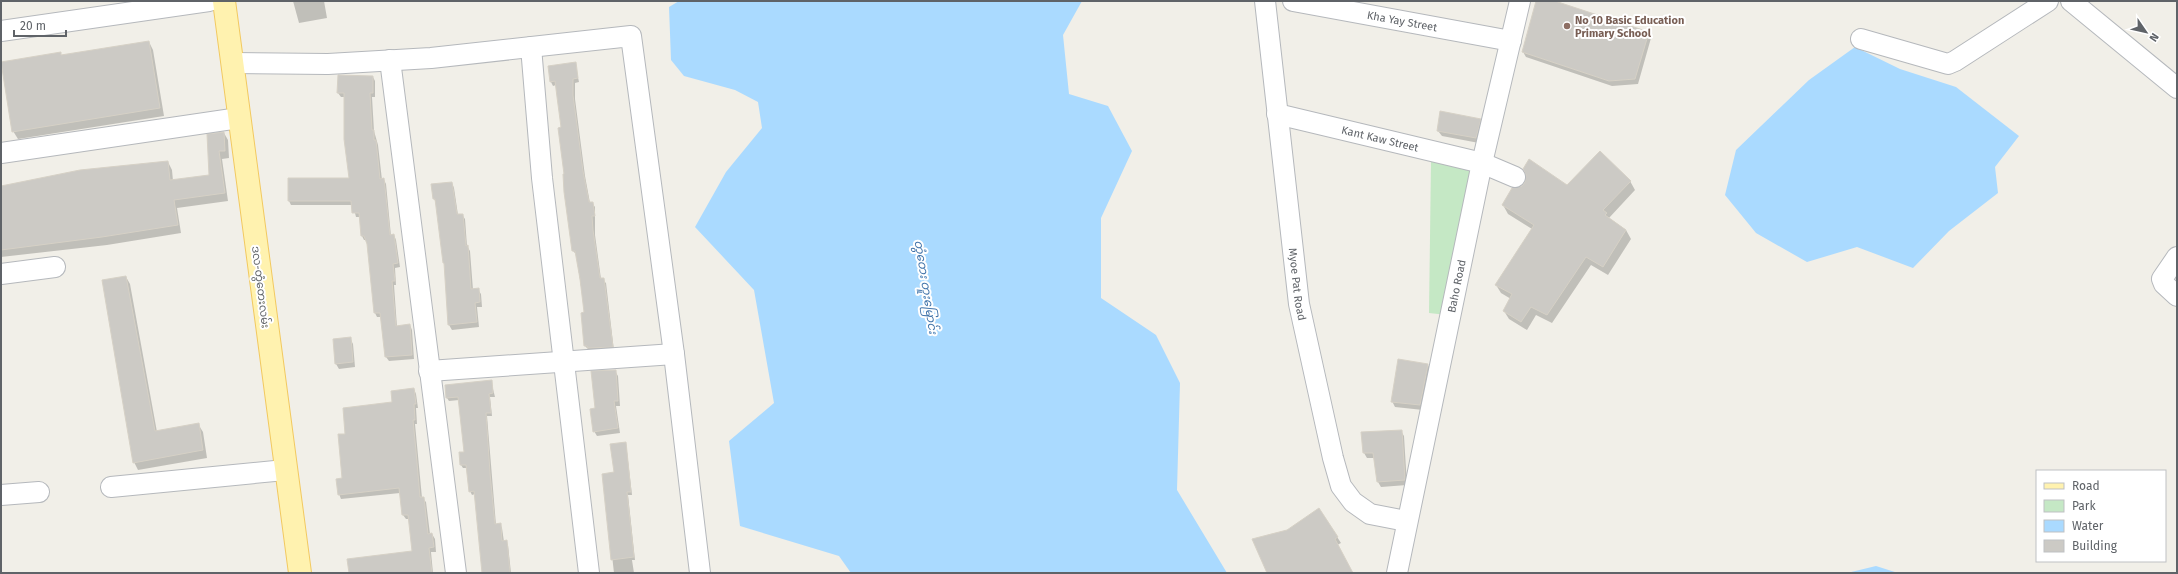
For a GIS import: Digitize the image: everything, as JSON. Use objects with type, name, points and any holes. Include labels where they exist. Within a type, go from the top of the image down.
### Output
[{"type":"main road","name":"ဒလ-တွံတေးလမ်း","points":[[224,1],[285,470],[300,573]]},
{"type":"street","points":[[1,30],[209,1]]},
{"type":"street","name":"Myoe Pat Road","points":[[1265,1],[1299,304],[1341,486],[1353,502],[1370,514],[1406,521]]},
{"type":"street","name":"Kha Yay Street","points":[[1293,1],[1511,41]]},
{"type":"street","name":"Baho Road","points":[[1397,573],[1406,521],[1482,163],[1520,1]]},
{"type":"street","points":[[1861,39],[1948,64],[2048,1]]},
{"type":"street","points":[[2071,1],[2177,88]]},
{"type":"street","points":[[232,63],[328,64],[390,60],[631,36],[674,354],[700,573]]},
{"type":"street","points":[[531,47],[542,178],[589,573]]},
{"type":"street","points":[[390,60],[456,573]]},
{"type":"street","name":"Kant Kaw Street","points":[[1277,114],[1482,163],[1515,177]]},
{"type":"street","points":[[1,153],[239,118]]},
{"type":"street","points":[[2177,257],[2162,279],[2164,284],[2177,296]]},
{"type":"street","points":[[1,274],[56,267]]},
{"type":"street","points":[[429,371],[674,354]]},
{"type":"street","points":[[111,487],[285,470]]},
{"type":"street","points":[[1,495],[39,492]]},
{"type":"green space","points":[[1431,161],[1477,171],[1447,315],[1429,313]]},
{"type":"water","name":"တွံတေး တူးမြောင်း","points":[[679,1],[1082,1],[1063,35],[1069,94],[1108,106],[1132,151],[1101,218],[1101,298],[1156,335],[1180,383],[1177,490],[1227,573],[851,573],[839,556],[740,526],[729,441],[774,403],[754,290],[695,227],[726,172],[762,128],[758,102],[735,90],[684,76],[671,60],[669,7]]},
{"type":"water","points":[[1855,47],[1900,69],[1956,87],[2019,136],[1995,167],[1998,193],[1949,231],[1913,268],[1857,247],[1807,262],[1756,233],[1725,195],[1736,150],[1809,80]]},
{"type":"water","points":[[1876,566],[1898,573],[1847,573]]},
{"type":"building","name":"No 10 Basic Education Primary School","points":[[1536,1],[1555,1],[1649,32],[1635,79],[1609,81],[1522,52]]},
{"type":"building","points":[[149,41],[160,108],[12,132],[1,62],[61,52],[61,55]]},
{"type":"building","points":[[576,62],[578,78],[573,79],[573,95],[583,171],[589,202],[593,202],[595,216],[592,216],[593,230],[600,278],[604,278],[613,347],[588,348],[587,346],[584,346],[581,313],[584,312],[580,279],[575,251],[572,251],[564,192],[564,174],[558,128],[561,127],[555,81],[550,82],[548,66]]},
{"type":"building","points":[[338,75],[373,76],[373,93],[370,93],[372,130],[374,130],[374,140],[376,140],[380,179],[384,178],[390,235],[394,234],[398,263],[393,264],[395,281],[392,281],[396,326],[410,324],[412,355],[385,357],[380,313],[374,313],[367,244],[364,236],[361,236],[359,213],[352,213],[351,201],[288,201],[288,178],[349,178],[344,139],[344,93],[337,93]]},
{"type":"building","points":[[1440,111],[1481,119],[1476,138],[1437,131]]},
{"type":"building","points":[[224,132],[225,151],[219,151],[225,193],[174,200],[178,225],[102,237],[1,250],[1,186],[80,170],[168,161],[170,180],[209,175],[207,134]]},
{"type":"building","points":[[1600,151],[1631,181],[1603,210],[1607,213],[1605,215],[1626,230],[1603,267],[1586,257],[1547,315],[1531,307],[1521,322],[1503,311],[1512,294],[1495,285],[1534,225],[1502,205],[1512,188],[1522,186],[1525,182],[1526,175],[1523,169],[1529,159],[1567,185]]},
{"type":"building","points":[[452,182],[457,214],[463,214],[466,246],[468,245],[471,289],[479,288],[480,302],[475,303],[477,322],[448,325],[444,263],[435,199],[433,199],[431,184]]},
{"type":"building","points":[[126,276],[155,431],[199,423],[203,450],[133,463],[102,280]]},
{"type":"building","points":[[351,337],[353,362],[335,364],[333,339]]},
{"type":"building","points":[[1398,359],[1428,364],[1420,405],[1391,402]]},
{"type":"building","points":[[616,370],[618,401],[614,401],[618,428],[593,432],[590,409],[595,408],[591,371]]},
{"type":"building","points":[[492,380],[493,393],[489,394],[491,413],[486,413],[490,473],[495,524],[501,523],[502,541],[507,540],[510,573],[482,573],[474,491],[469,492],[466,465],[460,465],[459,452],[464,452],[458,397],[446,398],[445,385]]},
{"type":"building","points":[[414,388],[416,404],[414,404],[415,420],[413,420],[420,497],[424,497],[428,534],[432,533],[434,547],[429,548],[432,573],[349,573],[347,559],[412,551],[408,515],[402,515],[399,488],[338,495],[336,479],[342,478],[338,434],[345,434],[343,408],[392,402],[391,391]]},
{"type":"building","points":[[1402,430],[1405,480],[1377,482],[1373,453],[1363,453],[1361,432]]},
{"type":"building","points":[[626,442],[631,492],[627,492],[634,557],[611,560],[602,474],[614,472],[610,444]]},
{"type":"building","points":[[1319,508],[1338,537],[1335,539],[1353,573],[1267,573],[1252,539],[1287,530]]},
{"type":"place","name":"No 10 Basic Education Primary School","points":[[1567,26]]}]
